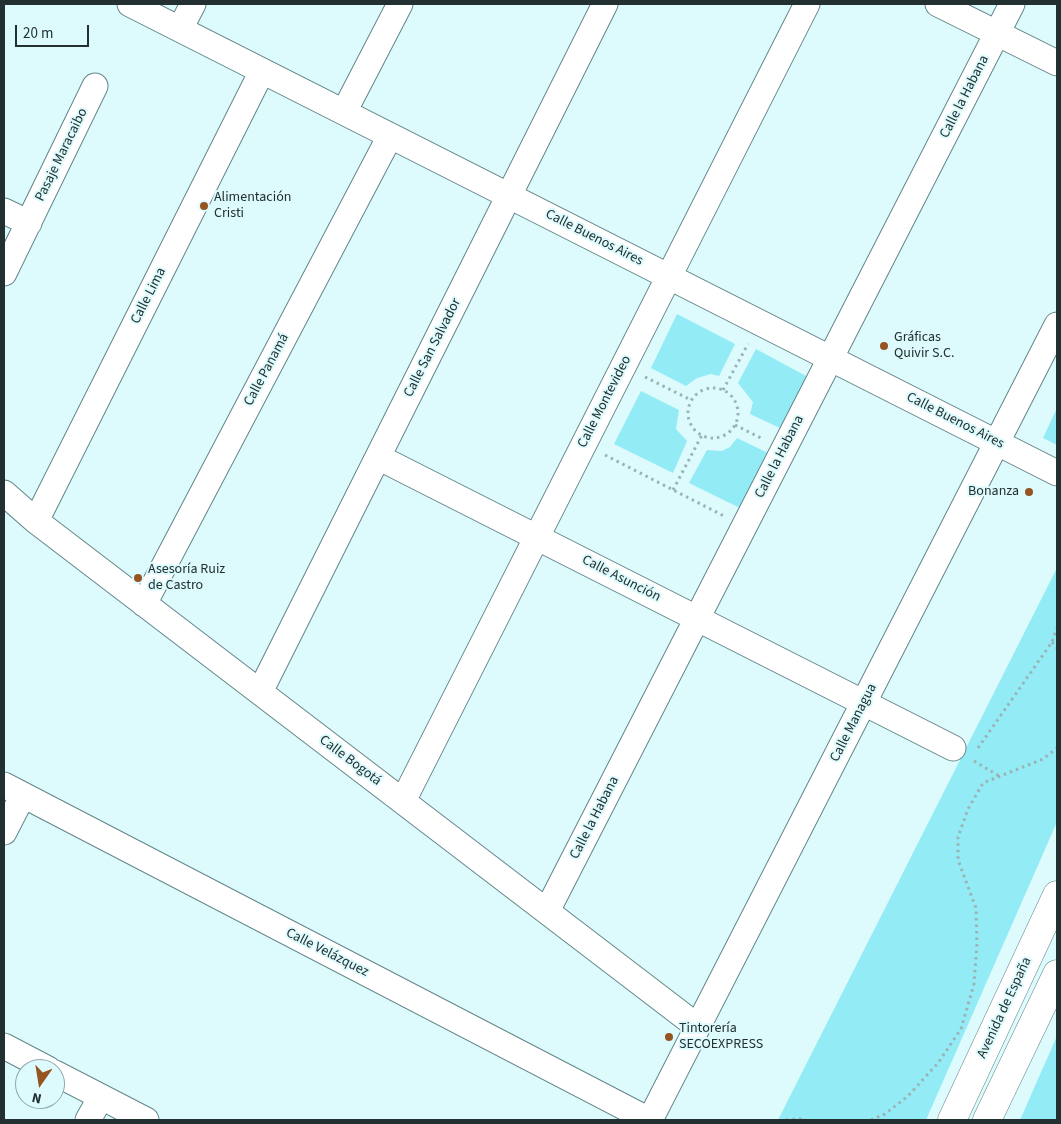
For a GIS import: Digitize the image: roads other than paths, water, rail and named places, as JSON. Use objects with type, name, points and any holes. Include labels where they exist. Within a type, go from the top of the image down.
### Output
[{"type":"main road","name":"Avenida de España","points":[[952,1120],[1057,895]]},
{"type":"main road","points":[[987,1120],[1057,974]]},
{"type":"street","name":"Calle Buenos Aires","points":[[130,4],[1057,473]]},
{"type":"street","points":[[180,29],[193,4]]},
{"type":"street","points":[[344,112],[400,4]]},
{"type":"street","name":"Calle San Salvador","points":[[260,692],[605,4]]},
{"type":"street","name":"Calle Montevideo","points":[[404,801],[807,4]]},
{"type":"street","points":[[938,4],[1057,64]]},
{"type":"street","name":"Calle la Habana","points":[[547,911],[1012,4]]},
{"type":"street","name":"Calle Lima","points":[[36,521],[262,71]]},
{"type":"street","name":"Pasaje Maracaibo","points":[[4,274],[95,86]]},
{"type":"street","name":"Calle Panamá","points":[[144,604],[390,136]]},
{"type":"street","points":[[4,211],[29,223]]},
{"type":"street","name":"Calle Managua","points":[[650,1120],[1057,325]]},
{"type":"street","name":"Calle Asunción","points":[[378,457],[962,753]]},
{"type":"street","name":"Calle Bogotá","points":[[4,493],[36,521],[698,1027]]},
{"type":"street","points":[[4,832],[13,790]]},
{"type":"street","name":"Calle Velázquez","points":[[13,790],[650,1120]]},
{"type":"street","points":[[4,1046],[29,1059]]},
{"type":"street","points":[[65,1078],[146,1120]]},
{"type":"street","points":[[88,1120],[101,1097]]},
{"type":"place","name":"Alimentación Cristi","points":[[204,206]]},
{"type":"place","name":"Gráficas Quivir S.C.","points":[[884,346]]},
{"type":"place","name":"Bonanza","points":[[1029,492]]},
{"type":"place","name":"Asesoría Ruiz de Castro","points":[[138,578]]},
{"type":"place","name":"Tintorería SECOEXPRESS","points":[[669,1037]]}]
